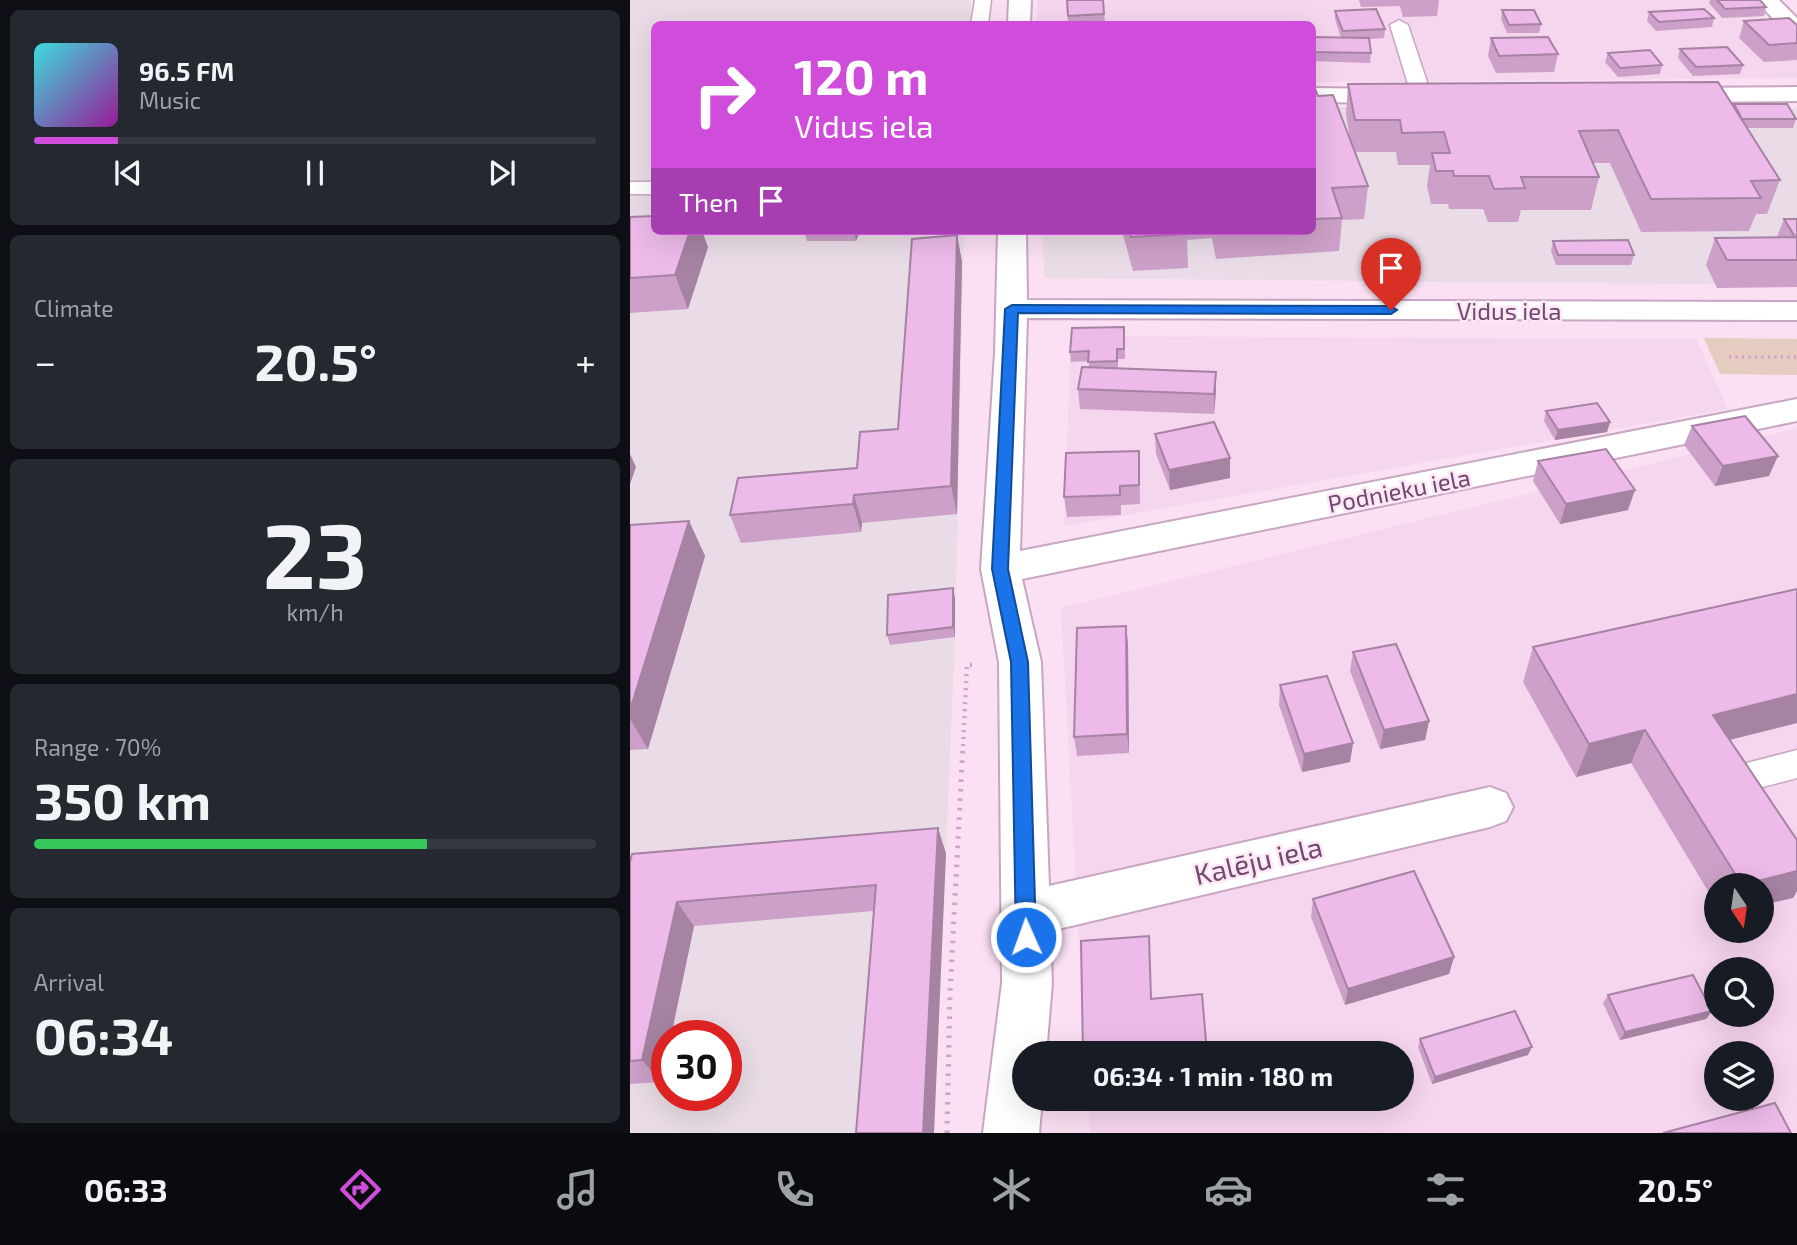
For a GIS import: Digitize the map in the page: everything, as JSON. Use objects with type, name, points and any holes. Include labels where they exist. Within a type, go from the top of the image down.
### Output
[{"type":"street","points":[[1019,21],[1020,0]]},
{"type":"street","points":[[1766,0],[1797,30]]},
{"type":"street","points":[[1658,95],[1797,94]]},
{"type":"street","points":[[1316,95],[1449,97]]},
{"type":"street","points":[[1011,1133],[1027,984],[1020,662],[1000,569],[1012,309],[1012,235]]},
{"type":"street","name":"Vidus iela","points":[[1012,309],[1797,311]]},
{"type":"street","name":"Podnieku iela","points":[[1000,569],[1797,410]]},
{"type":"street","name":"Kalēju iela","points":[[1026,914],[1490,807]]},
{"type":"lane","points":[[980,21],[983,0]]},
{"type":"lane","points":[[1399,25],[1422,97]]},
{"type":"lane","points":[[630,188],[651,188]]},
{"type":"lane","points":[[1751,775],[1797,764]]},
{"type":"path","points":[[1729,357],[1797,357]]},
{"type":"path","points":[[947,1133],[950,994],[967,665],[1020,662]]},
{"type":"shaded area","points":[[630,0],[971,0],[971,21],[651,21],[651,235],[964,235],[955,637],[934,1133],[630,1133]]},
{"type":"shaded area","points":[[1037,0],[1745,0],[1797,49],[1797,78],[1316,82],[1316,21],[1037,21]]},
{"type":"shaded area","points":[[1316,107],[1797,108],[1797,285],[1044,278],[1043,235],[1316,235]]},
{"type":"shaded area","points":[[1071,336],[1696,339],[1728,409],[1064,526]]},
{"type":"shaded area","points":[[1704,338],[1797,339],[1797,375],[1720,374]]},
{"type":"shaded area","points":[[1797,428],[1797,1133],[1090,1133],[1089,1111],[1414,1111],[1414,1041],[1084,1041],[1061,608]]},
{"type":"building","points":[[1067,0],[1103,0],[1104,14],[1068,16]]},
{"type":"building","points":[[1717,0],[1760,0],[1766,7],[1725,9]]},
{"type":"building","points":[[1376,9],[1385,29],[1343,31],[1335,11]]},
{"type":"building","points":[[1704,9],[1714,18],[1659,22],[1649,12]]},
{"type":"building","points":[[1502,10],[1534,10],[1541,24],[1509,25]]},
{"type":"building","points":[[1789,18],[1797,25],[1797,43],[1769,45],[1744,21]]},
{"type":"building","points":[[1316,37],[1369,38],[1371,53],[1316,52]]},
{"type":"building","points":[[1548,37],[1558,54],[1499,56],[1491,38]]},
{"type":"building","points":[[1727,47],[1743,65],[1696,67],[1680,49]]},
{"type":"building","points":[[1650,50],[1662,65],[1620,68],[1608,53]]},
{"type":"building","points":[[1718,82],[1780,180],[1751,181],[1761,198],[1651,199],[1618,130],[1579,131],[1599,177],[1521,177],[1525,188],[1494,189],[1489,176],[1454,176],[1453,171],[1436,171],[1432,153],[1450,153],[1444,132],[1402,133],[1400,120],[1355,120],[1348,84]]},
{"type":"building","points":[[1316,91],[1318,96],[1333,95],[1368,186],[1332,188],[1342,218],[1316,219]]},
{"type":"building","points":[[1734,104],[1787,104],[1796,119],[1742,119]]},
{"type":"building","points":[[651,216],[651,235],[689,235],[675,275],[630,278],[630,217]]},
{"type":"building","points":[[1784,219],[1797,219],[1797,260],[1727,260],[1715,238],[1795,237]]},
{"type":"building","points":[[957,235],[951,486],[854,495],[853,504],[730,515],[738,478],[857,468],[860,432],[898,429],[912,239]]},
{"type":"building","points":[[1130,235],[1168,235],[1131,237]]},
{"type":"building","points":[[1628,240],[1634,255],[1558,255],[1553,241]]},
{"type":"building","points":[[1124,327],[1124,349],[1117,349],[1117,361],[1088,362],[1089,351],[1070,352],[1072,328]]},
{"type":"building","points":[[1082,367],[1216,372],[1214,394],[1078,389]]},
{"type":"building","points":[[1597,403],[1610,422],[1558,430],[1546,411]]},
{"type":"building","points":[[1745,416],[1778,456],[1723,466],[1692,426]]},
{"type":"building","points":[[1214,422],[1230,458],[1169,470],[1155,434]]},
{"type":"building","points":[[1606,449],[1635,490],[1566,504],[1538,461]]},
{"type":"building","points":[[1139,451],[1139,485],[1120,486],[1120,495],[1064,497],[1066,453]]},
{"type":"building","points":[[689,521],[630,710],[630,525]]},
{"type":"building","points":[[953,588],[953,627],[887,635],[888,595]]},
{"type":"building","points":[[1797,589],[1797,694],[1713,715],[1797,840],[1797,871],[1774,877],[1774,873],[1734,873],[1645,730],[1589,744],[1533,647]]},
{"type":"building","points":[[1126,626],[1127,734],[1074,737],[1077,628]]},
{"type":"building","points":[[1396,644],[1429,721],[1384,730],[1353,652]]},
{"type":"building","points":[[1327,676],[1353,743],[1304,754],[1280,685]]},
{"type":"building","points":[[938,828],[923,1133],[856,1133],[876,885],[677,902],[642,1060],[630,1061],[632,854]]},
{"type":"building","points":[[1414,871],[1454,957],[1348,989],[1313,899]]},
{"type":"building","points":[[1149,936],[1151,999],[1202,994],[1206,1041],[1083,1041],[1081,941]]},
{"type":"building","points":[[1693,975],[1704,996],[1704,1013],[1625,1032],[1608,995]]},
{"type":"building","points":[[1515,1011],[1532,1047],[1435,1077],[1420,1039]]},
{"type":"building","points":[[1774,1103],[1791,1133],[1663,1133],[1745,1111],[1774,1111]]},
{"type":"route","points":[[1026,937],[1020,662],[1000,569],[1012,309],[1391,310]]}]
